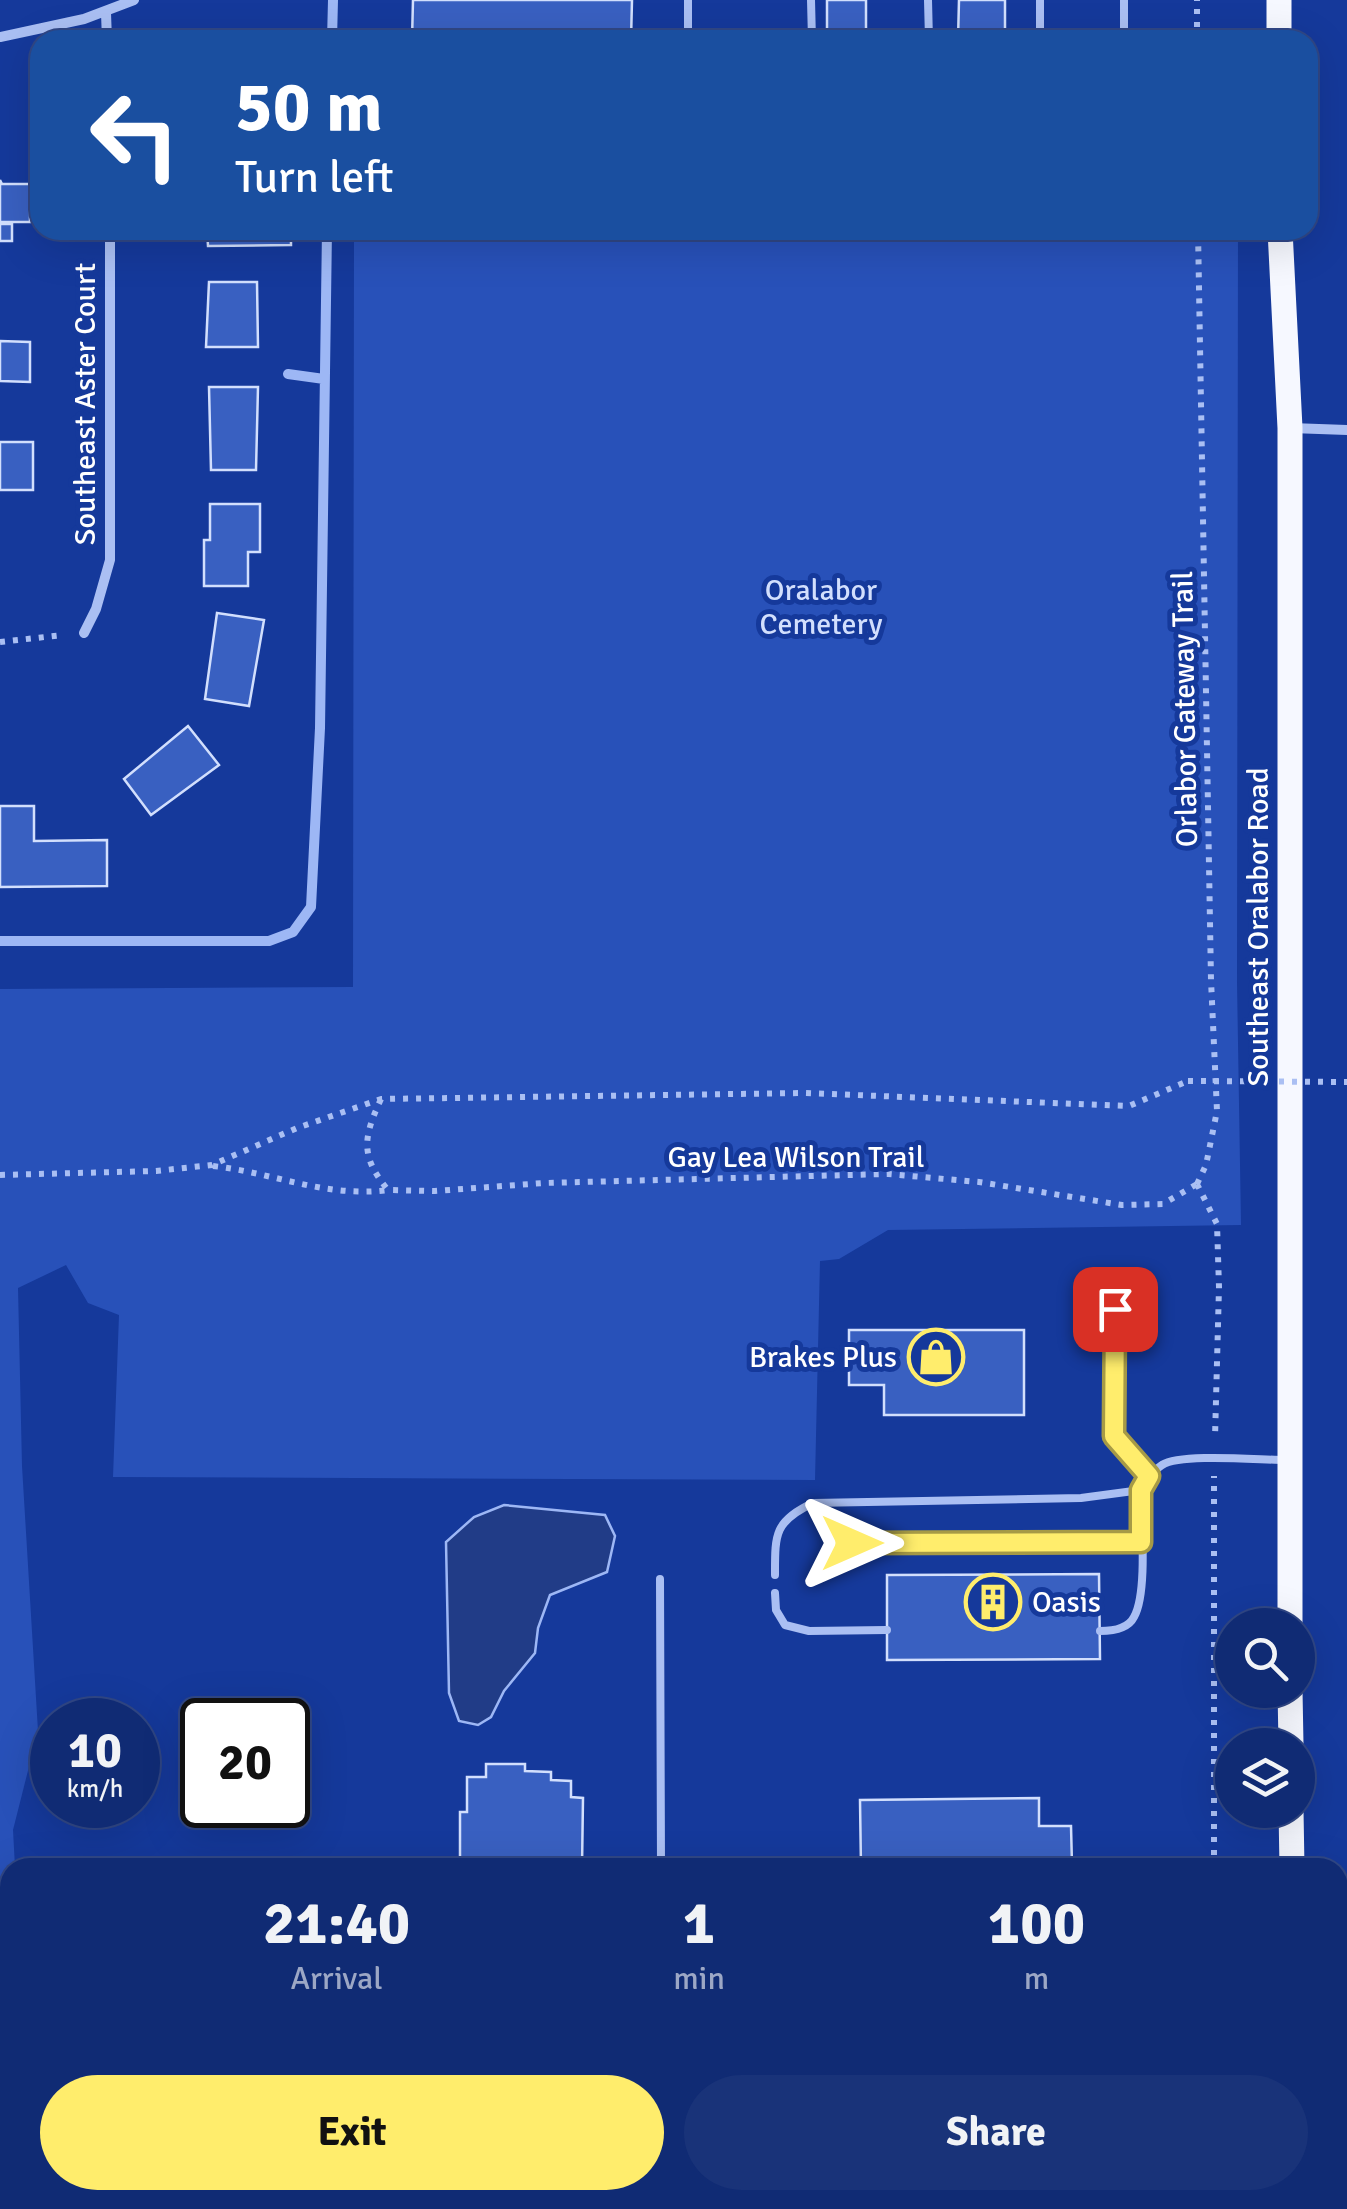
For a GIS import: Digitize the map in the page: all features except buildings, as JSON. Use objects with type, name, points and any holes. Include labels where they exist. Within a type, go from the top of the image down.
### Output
[{"type":"main road","points":[[1278,0],[1278,30]]},
{"type":"main road","name":"Southeast Oralabor Road","points":[[1281,240],[1290,428],[1290,1608]]},
{"type":"main road","points":[[1291,1828],[1292,1858]]},
{"type":"street","points":[[31,30],[106,13],[134,0]]},
{"type":"street","points":[[106,13],[106,30]]},
{"type":"street","points":[[0,37],[30,30]]},
{"type":"street","name":"Southeast Aster Court","points":[[84,633],[110,560],[110,240]]},
{"type":"street","points":[[1290,428],[1347,430]]},
{"type":"lane","points":[[688,0],[688,30]]},
{"type":"lane","points":[[811,0],[812,30]]},
{"type":"lane","points":[[928,0],[929,30]]},
{"type":"lane","points":[[1040,0],[1040,30]]},
{"type":"lane","points":[[1124,0],[1124,30]]},
{"type":"lane","points":[[1115,1309],[1114,1436],[1149,1476]]},
{"type":"lane","points":[[1100,1631],[1121,1628],[1134,1620],[1140,1596],[1141,1490],[1149,1476],[1165,1462],[1289,1460]]},
{"type":"lane","points":[[775,1576],[775,1542],[788,1515],[813,1503],[1081,1498],[1141,1490]]},
{"type":"lane","points":[[852,1543],[1141,1542]]},
{"type":"lane","points":[[660,1578],[661,1858]]},
{"type":"lane","points":[[775,1594],[776,1610],[785,1625],[809,1631],[887,1630]]},
{"type":"path","points":[[1197,0],[1197,30]]},
{"type":"path","name":"Orlabor Gateway Trail","points":[[1198,240],[1211,980],[1217,1111],[1198,1184]]},
{"type":"path","points":[[0,642],[84,633]]},
{"type":"path","points":[[0,1174],[212,1166],[297,1128],[381,1100],[804,1093],[1130,1106],[1188,1082],[1347,1082]]},
{"type":"path","points":[[381,1100],[371,1121],[366,1148],[372,1170],[388,1190]]},
{"type":"path","name":"Gay Lea Wilson Trail","points":[[212,1166],[252,1170],[310,1187],[356,1194],[544,1183],[888,1174],[979,1182],[1122,1206],[1163,1204],[1198,1184]]},
{"type":"path","points":[[1198,1184],[1217,1224],[1219,1287],[1214,1460],[1214,1858]]},
{"type":"green space","name":"Oralabor Cemetery","points":[[354,240],[1238,240],[1237,982],[1241,1225],[888,1230],[839,1259],[820,1261],[815,1480],[113,1477],[119,1315],[88,1303],[66,1265],[18,1288],[22,1466],[36,1698],[30,1698],[30,1763],[13,1830],[15,1858],[0,1858],[0,989],[353,987]]},
{"type":"shaded area","points":[[504,1505],[605,1515],[615,1536],[607,1572],[550,1595],[538,1628],[535,1653],[504,1691],[491,1717],[478,1725],[459,1721],[449,1693],[446,1542],[474,1517]]},
{"type":"waterway","points":[[332,30],[333,0]]},
{"type":"waterway","points":[[0,941],[269,941],[293,932],[311,907],[320,728],[327,240]]},
{"type":"waterway","points":[[288,374],[324,379]]},
{"type":"place","name":"Brakes Plus","points":[[936,1357]]},
{"type":"place","name":"Oasis","points":[[993,1602]]},
{"type":"route","points":[[852,1543],[1141,1542],[1141,1490],[1149,1476],[1114,1436],[1115,1309]]}]
